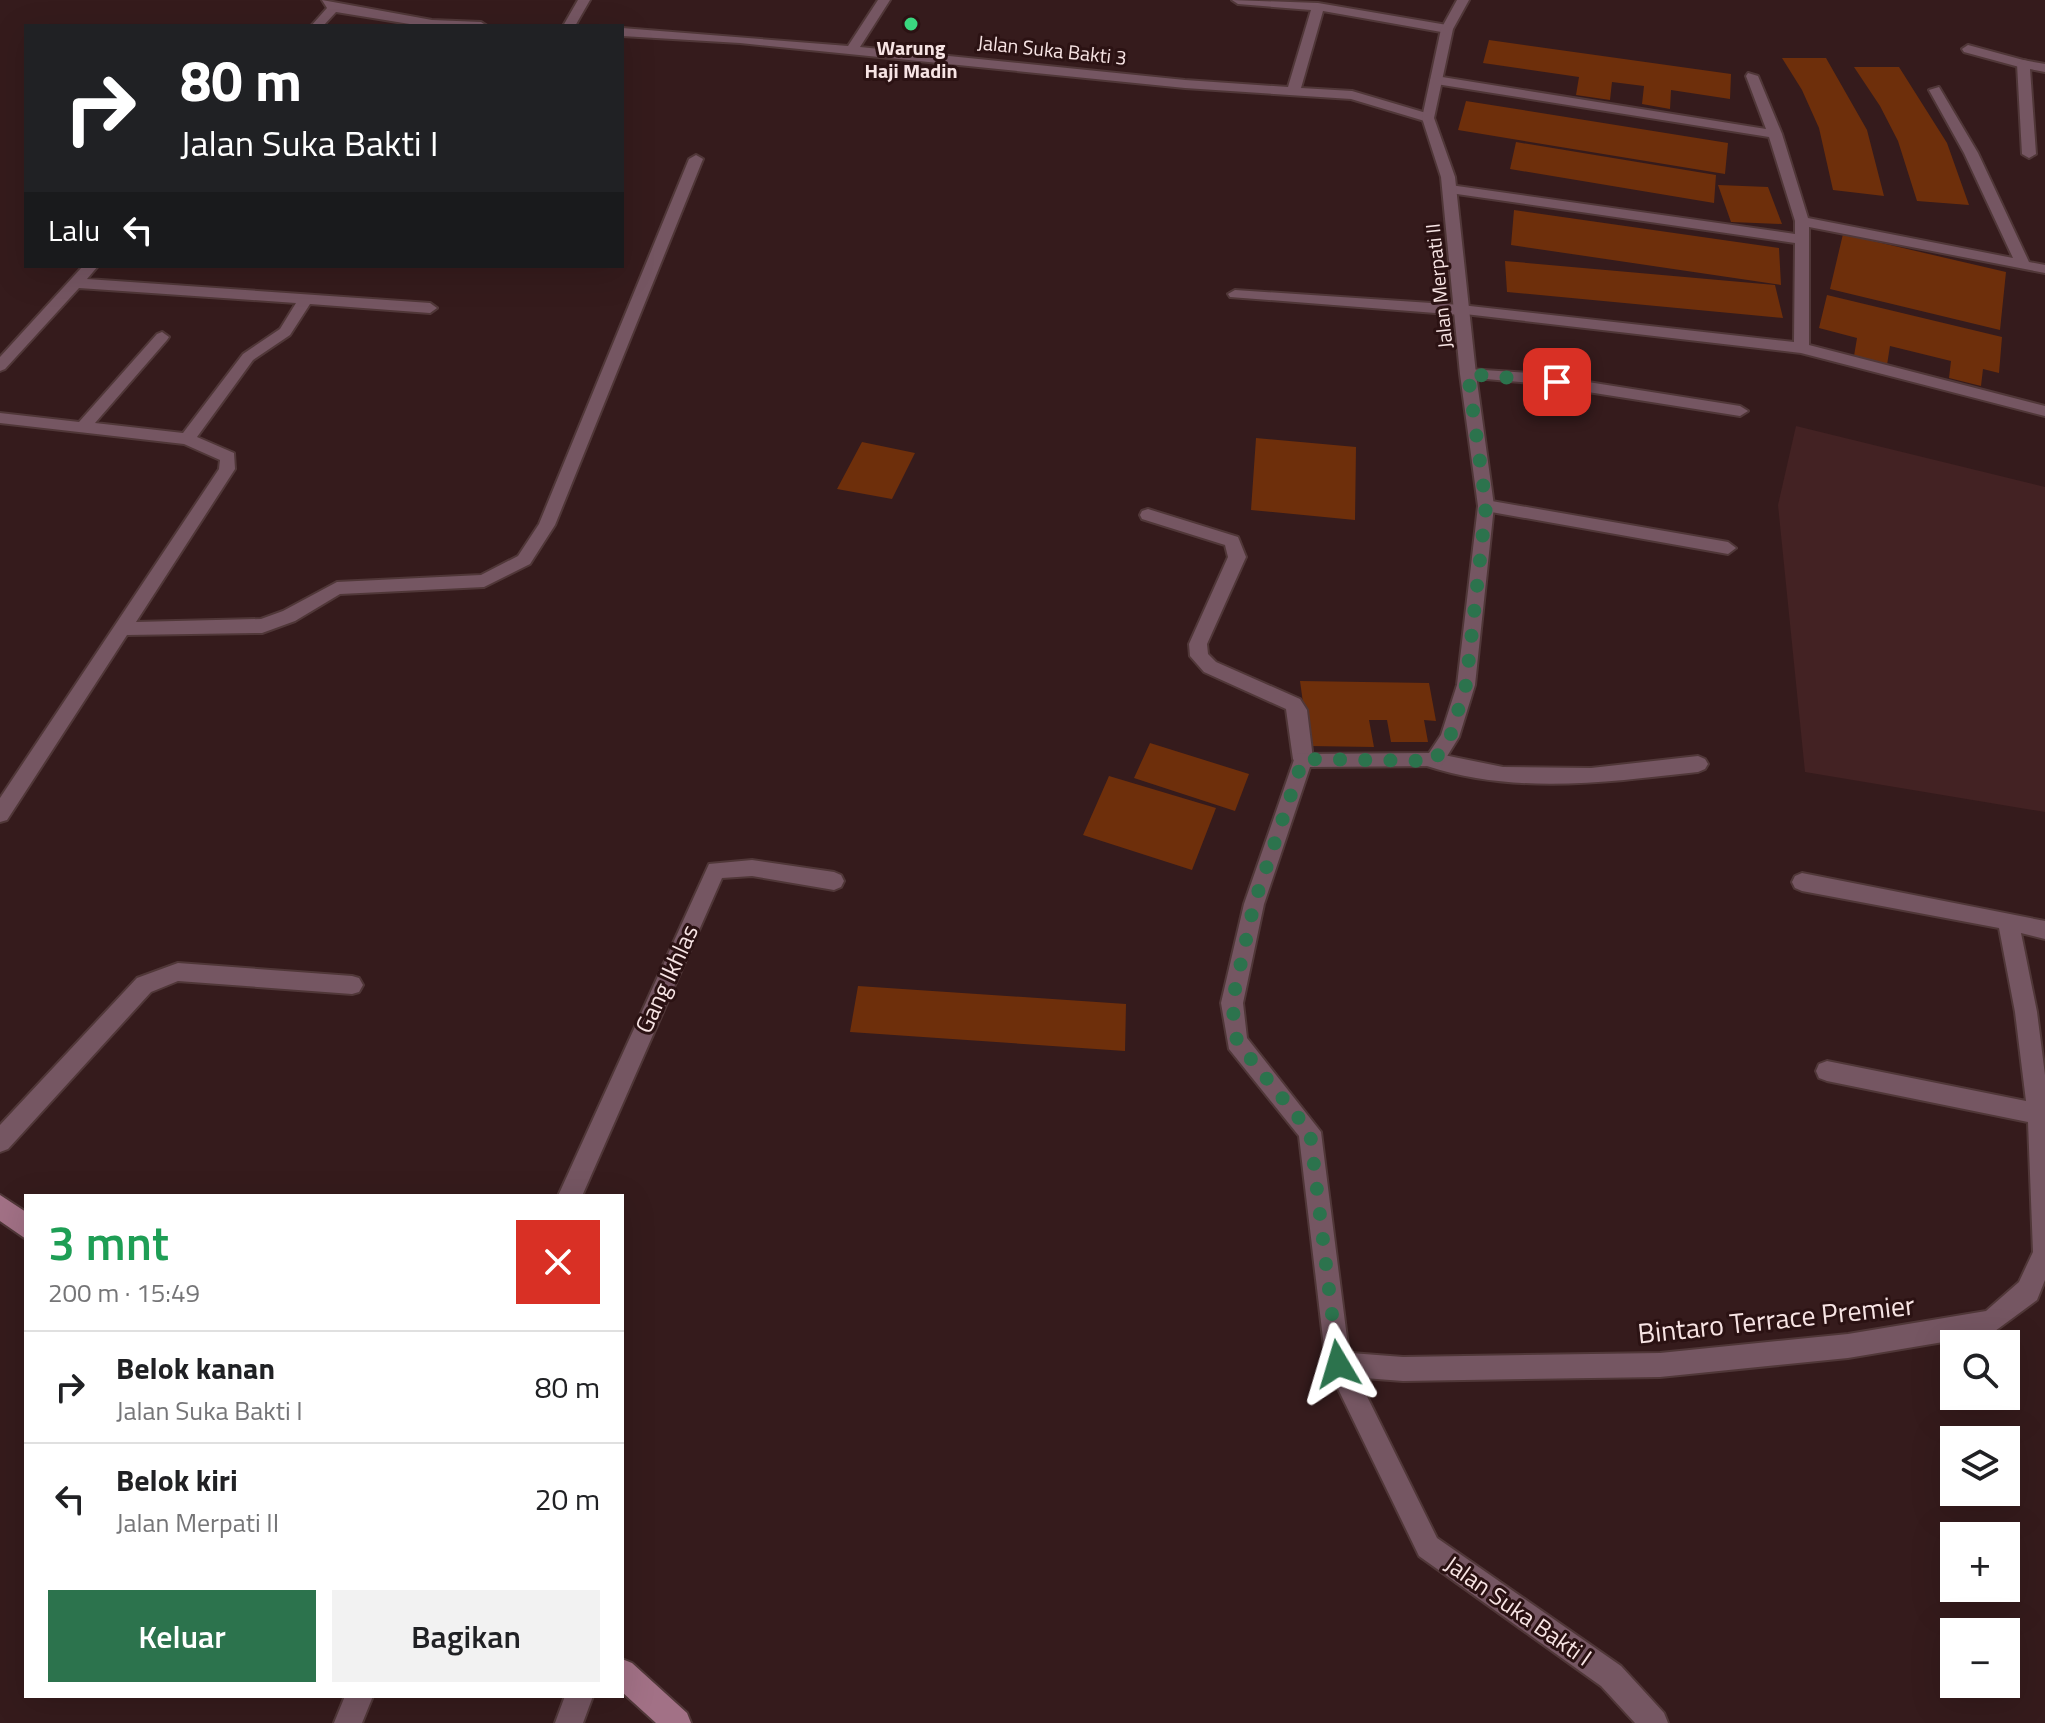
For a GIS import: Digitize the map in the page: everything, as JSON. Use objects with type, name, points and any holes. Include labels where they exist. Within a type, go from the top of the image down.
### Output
[{"type":"main road","points":[[0,1206],[24,1225]]},
{"type":"main road","points":[[624,1675],[677,1723]]},
{"type":"street","points":[[570,24],[584,0]]},
{"type":"street","points":[[852,50],[884,0]]},
{"type":"street","points":[[1238,0],[1318,7],[1447,29]]},
{"type":"street","points":[[1428,118],[1447,29],[1463,0]]},
{"type":"street","points":[[318,24],[331,4],[432,24]]},
{"type":"street","points":[[1293,92],[1318,7]]},
{"type":"street","name":"Jalan Suka Bakti 3","points":[[624,32],[1352,95],[1428,118]]},
{"type":"street","points":[[1968,49],[2045,68]]},
{"type":"street","points":[[2023,64],[2029,154]]},
{"type":"street","points":[[1752,76],[1775,134],[1802,221],[1801,348]]},
{"type":"street","points":[[1436,80],[1775,134]]},
{"type":"street","points":[[1935,90],[1971,153],[2023,264]]},
{"type":"street","name":"Jalan Merpati II","points":[[1428,118],[1443,156],[1450,189],[1468,374],[1486,506],[1466,685],[1450,737],[1434,761]]},
{"type":"street","points":[[121,629],[262,626],[289,616],[337,588],[484,581],[524,560],[547,525],[696,159]]},
{"type":"street","points":[[1450,189],[1804,240]]},
{"type":"street","points":[[1802,221],[2045,269]]},
{"type":"street","points":[[0,366],[89,268]]},
{"type":"street","points":[[75,283],[430,308]]},
{"type":"street","points":[[1235,294],[1461,310],[1801,348],[2045,411]]},
{"type":"street","points":[[187,439],[248,357],[285,332],[306,299]]},
{"type":"street","points":[[84,426],[162,337]]},
{"type":"street","points":[[1468,374],[1531,378],[1740,411]]},
{"type":"street","points":[[0,418],[187,439],[228,457],[227,469],[0,814]]},
{"type":"street","points":[[1486,506],[1728,548]]},
{"type":"street","points":[[1148,515],[1232,541],[1237,557],[1198,644],[1199,656],[1210,667],[1293,704],[1298,710],[1303,759],[1434,761],[1503,775],[1591,776],[1698,764]]},
{"type":"street","name":"Jalan Suka Bakti I","points":[[1303,759],[1254,904],[1232,1003],[1237,1042],[1310,1132],[1338,1364],[1428,1547],[1611,1676],[1654,1723]]},
{"type":"street","name":"Gang Ikhlas","points":[[571,1194],[716,870],[752,868],[834,881]]},
{"type":"street","points":[[1802,882],[2045,930]]},
{"type":"street","name":"Bintaro Terrace Premier","points":[[1338,1364],[1403,1369],[1660,1365],[1848,1346],[1991,1322],[2028,1291],[2045,1252],[2039,1114],[2026,1012],[2008,921]]},
{"type":"street","points":[[0,1141],[144,985],[178,972],[352,985]]},
{"type":"street","points":[[1827,1071],[2039,1114]]},
{"type":"street","points":[[348,1723],[358,1698]]},
{"type":"street","points":[[569,1723],[578,1698]]},
{"type":"shaded area","points":[[1796,426],[2045,487],[2045,812],[1805,772],[1778,505]]},
{"type":"building","points":[[1489,40],[1731,74],[1730,99],[1671,90],[1670,109],[1642,104],[1644,86],[1612,82],[1610,100],[1576,95],[1579,77],[1483,63]]},
{"type":"building","points":[[1782,58],[1826,58],[1867,130],[1884,196],[1833,190],[1819,128],[1802,90]]},
{"type":"building","points":[[1854,67],[1899,67],[1947,143],[1969,205],[1917,201],[1898,141],[1880,106]]},
{"type":"building","points":[[1466,101],[1728,143],[1725,174],[1458,130]]},
{"type":"building","points":[[1516,142],[1716,175],[1714,203],[1510,169]]},
{"type":"building","points":[[1718,185],[1768,187],[1782,224],[1731,222]]},
{"type":"building","points":[[1514,210],[1779,248],[1781,285],[1511,245]]},
{"type":"building","points":[[1843,234],[2006,272],[2000,330],[1830,289]]},
{"type":"building","points":[[1505,261],[1775,285],[1783,318],[1507,292]]},
{"type":"building","points":[[1827,295],[2002,337],[1999,373],[1983,369],[1981,386],[1949,378],[1951,361],[1890,346],[1887,365],[1854,356],[1857,338],[1819,328]]},
{"type":"building","points":[[1256,438],[1356,447],[1355,520],[1251,510]]},
{"type":"building","points":[[862,442],[915,453],[892,499],[837,489]]},
{"type":"building","points":[[1300,681],[1429,683],[1436,721],[1424,720],[1428,742],[1391,742],[1387,720],[1369,720],[1374,747],[1309,746]]},
{"type":"building","points":[[1150,743],[1249,774],[1235,811],[1134,778]]},
{"type":"building","points":[[1109,776],[1216,808],[1192,870],[1083,835]]},
{"type":"building","points":[[858,986],[1126,1004],[1125,1051],[850,1032]]},
{"type":"place","name":"Warung Haji Madin","points":[[911,24]]},
{"type":"route","points":[[1338,1364],[1310,1132],[1237,1042],[1232,1003],[1254,904],[1303,759],[1434,761],[1450,737],[1466,685],[1486,506],[1468,374],[1557,382]]}]
